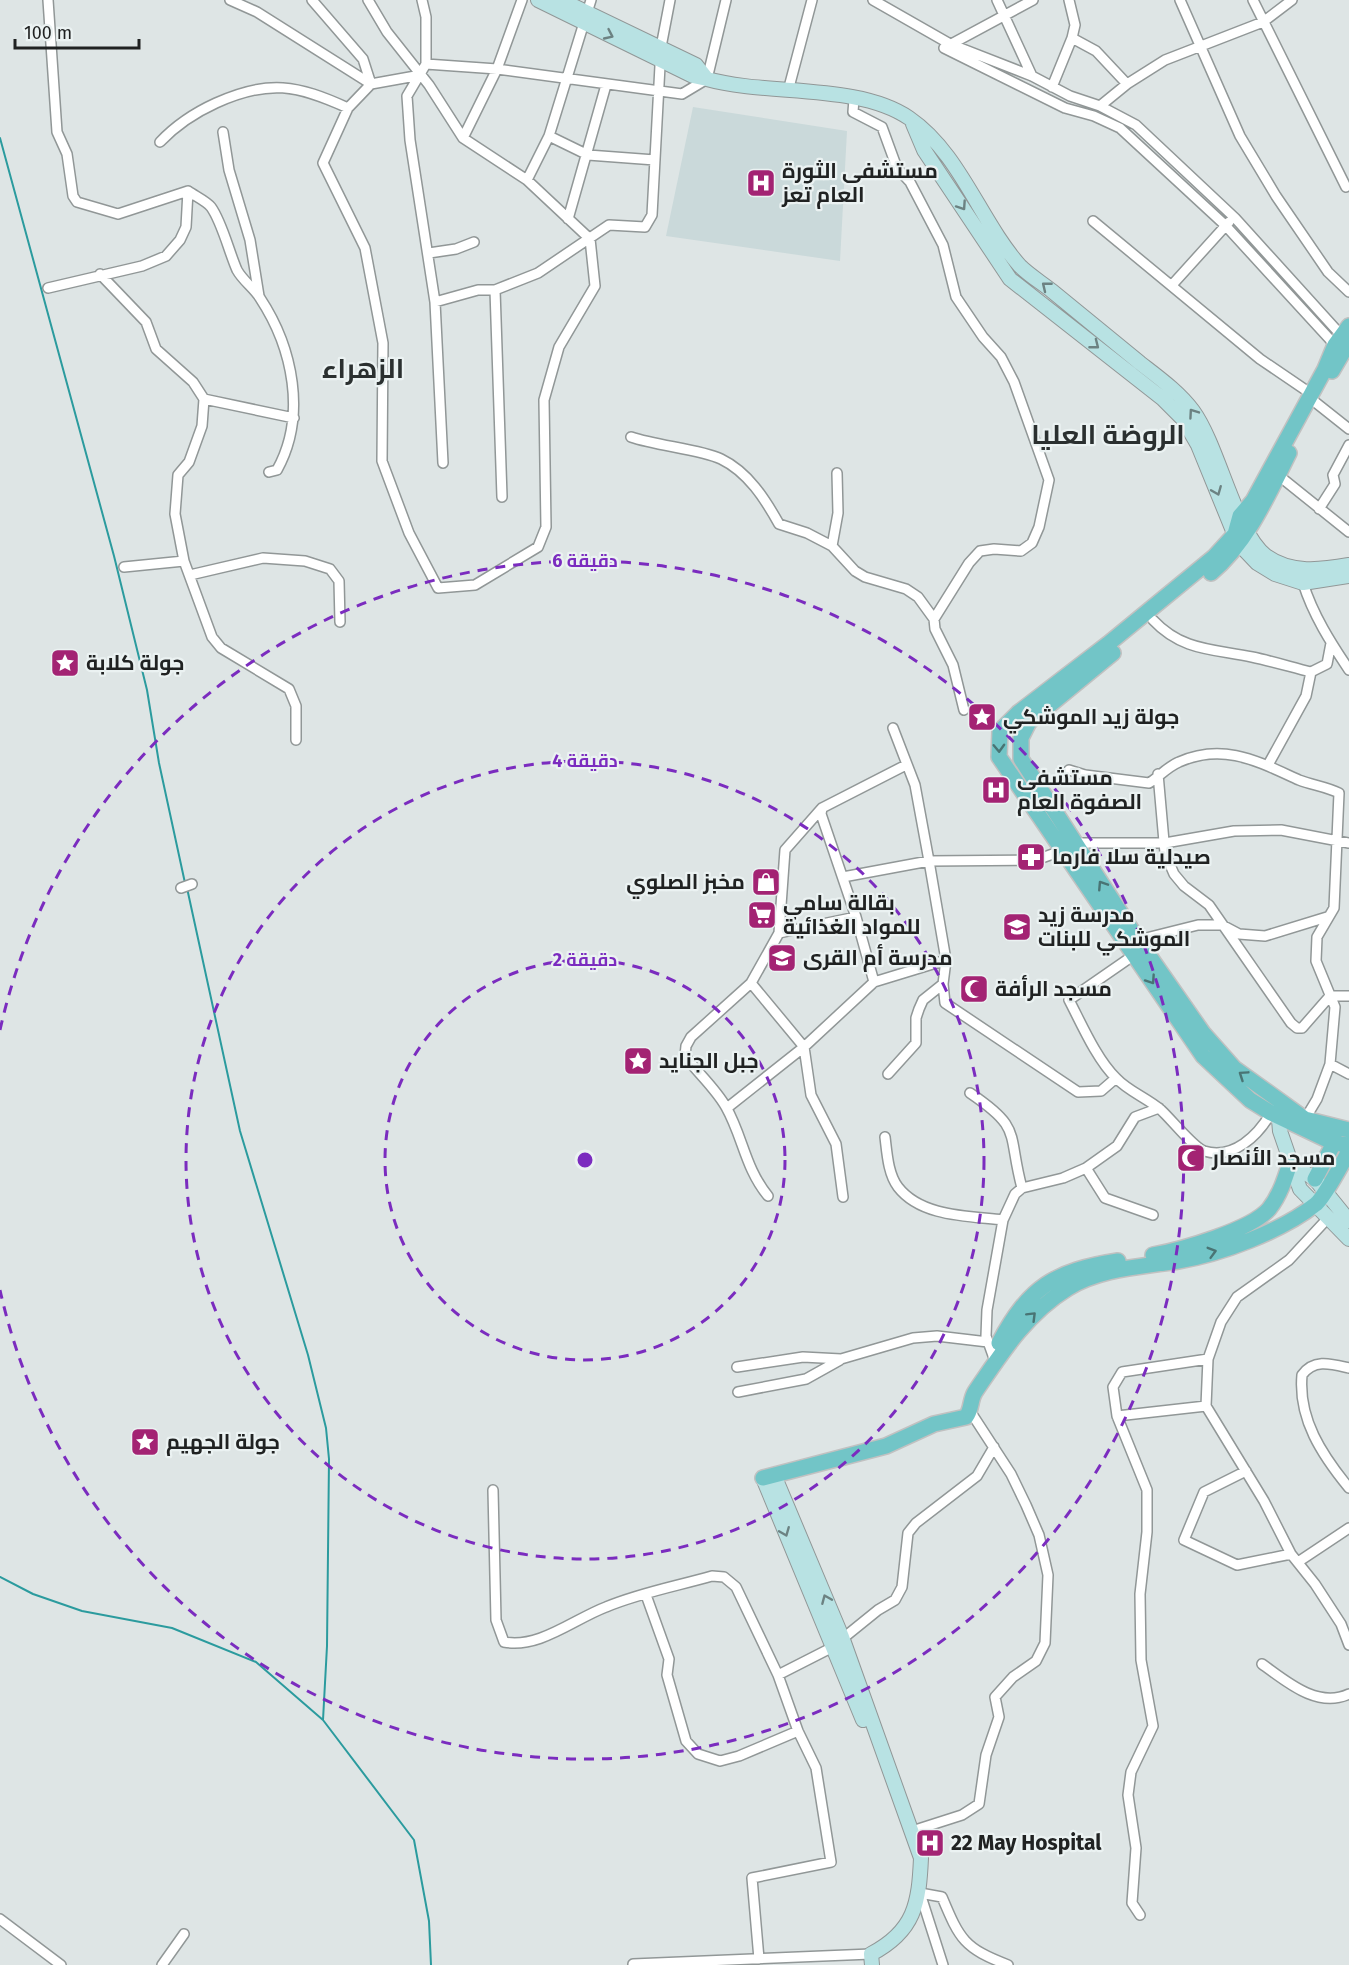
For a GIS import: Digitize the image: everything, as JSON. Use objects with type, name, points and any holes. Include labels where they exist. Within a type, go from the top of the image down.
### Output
[{"type":"main road","points":[[538,0],[586,12]]},
{"type":"main road","points":[[561,0],[662,53],[693,76],[731,86],[788,91],[888,105],[911,119],[937,143],[1021,266],[1171,388],[1193,411],[1209,440],[1240,516],[1240,536]]},
{"type":"main road","points":[[911,119],[924,150],[1011,279],[1163,399],[1183,419],[1198,445],[1240,536],[1257,563],[1275,574],[1304,583],[1349,576]]},
{"type":"main road","points":[[1069,847],[1022,759],[1023,733],[1033,718],[1227,560],[1278,475],[1343,337]]},
{"type":"main road","points":[[1240,516],[1252,501],[1313,397]]},
{"type":"main road","points":[[1240,536],[1282,565],[1300,570],[1349,565]]},
{"type":"main road","points":[[1240,536],[1108,644],[1018,712],[1000,731],[999,757],[1069,847],[1136,948],[1203,1056],[1250,1100],[1275,1115],[1342,1144]]},
{"type":"main road","points":[[1136,948],[1203,1033],[1234,1068],[1305,1119],[1342,1129],[1342,1144],[1315,1179]]},
{"type":"main road","points":[[1277,1098],[1275,1115],[1300,1189],[1320,1198],[1349,1221]]},
{"type":"main road","points":[[769,1477],[886,1446],[934,1424],[966,1417],[970,1411],[974,1393],[1019,1329],[1041,1307],[1070,1287],[1105,1272],[1182,1260],[1236,1245],[1285,1222],[1320,1198],[1349,1150]]},
{"type":"main road","points":[[1290,1163],[1315,1179],[1328,1218],[1349,1239]]},
{"type":"main road","points":[[996,1363],[997,1346],[1012,1318],[1029,1296],[1060,1277],[1093,1265],[1168,1252],[1226,1234],[1267,1210],[1283,1187],[1290,1163]]},
{"type":"main road","points":[[769,1477],[842,1637],[921,1858],[920,1893],[913,1916],[901,1933],[872,1959]]},
{"type":"main road","points":[[769,1477],[831,1648],[861,1715],[913,1860],[920,1893]]},
{"type":"street","points":[[48,0],[57,132],[67,154],[73,196],[78,202],[118,214],[188,191]]},
{"type":"street","points":[[230,0],[257,12],[371,84]]},
{"type":"street","points":[[312,0],[363,59],[371,84]]},
{"type":"street","points":[[368,0],[387,32],[421,75],[463,138],[527,180],[590,239],[595,286],[558,347],[544,400],[546,527],[538,547],[474,585],[438,588],[409,533],[382,461],[383,344],[365,248],[323,163],[348,108],[371,84],[421,75]]},
{"type":"street","points":[[422,0],[426,17],[426,64],[407,96],[410,140],[435,302],[443,463]]},
{"type":"street","points":[[463,138],[497,69],[522,0]]},
{"type":"street","points":[[435,302],[478,290],[495,290],[538,273],[609,225],[645,226],[652,215],[658,92],[670,0]]},
{"type":"street","points":[[426,64],[497,69],[682,94],[707,79],[726,0]]},
{"type":"street","points":[[788,91],[812,0]]},
{"type":"street","points":[[873,0],[950,44],[1032,76],[1070,96],[1100,106],[1136,125],[1235,218],[1343,337]]},
{"type":"street","points":[[997,0],[1032,76]]},
{"type":"street","points":[[1033,0],[944,48],[1065,108],[1094,116],[1120,128],[1343,337]]},
{"type":"street","points":[[1052,87],[1075,25],[1069,0]]},
{"type":"street","points":[[1180,0],[1240,136],[1276,196],[1328,272],[1349,292]]},
{"type":"street","points":[[1253,0],[1346,187]]},
{"type":"street","points":[[1100,106],[1127,84],[1165,60],[1263,22],[1292,0]]},
{"type":"street","points":[[527,180],[549,136],[586,12]]},
{"type":"street","points":[[1072,38],[1096,51],[1127,84]]},
{"type":"street","points":[[568,219],[606,85]]},
{"type":"street","points":[[160,142],[177,124],[195,112],[242,91],[264,86],[318,94],[348,108]]},
{"type":"street","points":[[854,99],[853,112],[882,127],[897,168],[910,182],[944,244],[956,297],[983,337],[1001,357],[1014,382],[1049,480],[1039,527],[1032,543],[1021,551],[994,549],[980,551],[969,563],[934,619]]},
{"type":"street","points":[[223,132],[229,170],[250,240],[260,296]]},
{"type":"street","points":[[549,136],[588,155],[655,160]]},
{"type":"street","points":[[48,288],[142,266],[166,256],[180,240],[186,227],[188,191]]},
{"type":"street","points":[[188,191],[210,206],[238,273],[260,296],[282,337],[290,358],[294,418],[287,451],[277,470],[269,472]]},
{"type":"street","points":[[1172,285],[1225,225],[1235,218]]},
{"type":"street","points":[[1093,220],[1260,359],[1313,397],[1349,429]]},
{"type":"street","points":[[429,253],[456,249],[474,242]]},
{"type":"street","points":[[100,274],[146,322],[156,349],[193,382],[204,399],[202,426],[189,462],[178,475],[175,514],[184,561],[212,637],[221,648],[289,689],[296,706],[296,740]]},
{"type":"street","points":[[495,290],[502,497]]},
{"type":"street","points":[[204,399],[294,418]]},
{"type":"street","points":[[631,437],[654,445],[720,458],[740,471],[766,502],[779,524],[807,533],[832,546],[855,571],[865,577],[906,590],[918,597],[934,619],[935,629],[953,665],[964,710]]},
{"type":"street","points":[[1319,509],[1335,484],[1333,475],[1349,445]]},
{"type":"street","points":[[832,546],[838,513],[837,473]]},
{"type":"street","points":[[1278,475],[1349,532]]},
{"type":"street","points":[[190,575],[263,558],[305,561],[322,566],[330,569],[339,580],[339,622]]},
{"type":"street","points":[[124,567],[184,561]]},
{"type":"street","points":[[1304,583],[1308,599],[1331,643],[1349,670]]},
{"type":"street","points":[[1153,620],[1166,634],[1200,649],[1259,658],[1311,672],[1327,664],[1331,643]]},
{"type":"street","points":[[1268,765],[1306,696],[1311,672]]},
{"type":"street","points":[[893,728],[915,785],[946,960],[943,984],[945,1003],[1077,1092],[1101,1091],[1116,1078]]},
{"type":"street","points":[[1069,770],[1085,775],[1149,783],[1158,774],[1178,762],[1218,753],[1268,765],[1339,794],[1341,800],[1334,908],[1317,938],[1316,961],[1335,1007],[1330,1064],[1317,1099],[1305,1119]]},
{"type":"street","points":[[768,1196],[757,1182],[745,1159],[727,1108],[685,1056],[686,1046],[691,1036],[751,983],[779,933],[784,850],[822,808],[906,765]]},
{"type":"street","points":[[1158,774],[1165,853],[1174,874],[1184,886],[1209,905],[1297,1028],[1302,1028],[1330,996],[1349,996]]},
{"type":"street","points":[[822,808],[821,814],[856,917],[874,982]]},
{"type":"street","points":[[843,877],[929,861],[1036,860],[1069,847],[1165,843],[1234,831],[1281,830],[1349,843]]},
{"type":"street","points":[[181,888],[192,884]]},
{"type":"street","points":[[779,933],[856,917]]},
{"type":"street","points":[[1275,1115],[1248,1142],[1219,1152],[1203,1150],[1159,1108],[1116,1078],[1086,1034],[1069,1000],[1136,948],[1198,926],[1222,925],[1239,934],[1265,936],[1327,917]]},
{"type":"street","points":[[727,1108],[804,1047],[874,982],[946,960]]},
{"type":"street","points":[[751,983],[804,1047],[810,1095],[836,1144],[843,1197]]},
{"type":"street","points":[[888,1074],[916,1043],[916,1018],[923,1000],[943,984]]},
{"type":"street","points":[[1330,1064],[1349,1074]]},
{"type":"street","points":[[970,1093],[994,1109],[1012,1132],[1014,1160],[1022,1188]]},
{"type":"street","points":[[996,1363],[988,1342],[987,1310],[1002,1220],[1015,1194],[1022,1188],[1063,1178],[1086,1168],[1117,1146],[1135,1117],[1159,1108]]},
{"type":"street","points":[[885,1137],[889,1164],[898,1187],[915,1201],[936,1211],[1002,1220]]},
{"type":"street","points":[[1086,1168],[1105,1198],[1153,1215]]},
{"type":"street","points":[[1328,1218],[1289,1260],[1238,1297],[1221,1322],[1208,1359],[1206,1406],[1246,1471],[1291,1554],[1341,1624],[1349,1645]]},
{"type":"street","points":[[738,1392],[806,1379],[841,1359],[913,1338],[938,1336],[988,1342]]},
{"type":"street","points":[[737,1367],[803,1357],[841,1359]]},
{"type":"street","points":[[1140,1915],[1132,1903],[1136,1848],[1128,1795],[1131,1772],[1153,1726],[1141,1660],[1140,1594],[1147,1532],[1147,1490],[1117,1416],[1113,1387],[1122,1372],[1208,1359]]},
{"type":"street","points":[[1349,1368],[1325,1363],[1313,1365],[1302,1375],[1301,1383],[1305,1419],[1312,1435],[1349,1488]]},
{"type":"street","points":[[1117,1416],[1206,1406]]},
{"type":"street","points":[[912,1831],[962,1815],[979,1804],[986,1755],[999,1718],[995,1697],[1013,1677],[1036,1661],[1045,1643],[1048,1575],[1039,1535],[1011,1474],[970,1411]]},
{"type":"street","points":[[777,1675],[831,1648],[878,1610],[895,1600],[902,1587],[908,1533],[916,1523],[976,1476],[994,1447]]},
{"type":"street","points":[[1246,1471],[1204,1491],[1184,1540],[1237,1565],[1291,1554]]},
{"type":"street","points":[[493,1490],[496,1620],[504,1642],[517,1644],[531,1642],[606,1606],[712,1576],[724,1577],[735,1587],[744,1602],[816,1768],[831,1862],[752,1878],[759,1959]]},
{"type":"street","points":[[1298,1562],[1349,1528]]},
{"type":"street","points":[[646,1595],[669,1659],[667,1675],[686,1741],[699,1754],[720,1761],[739,1756],[798,1731]]},
{"type":"street","points":[[1262,1664],[1297,1689],[1320,1698],[1342,1697],[1349,1694]]},
{"type":"street","points":[[943,1965],[920,1893],[942,1897],[952,1921],[970,1949],[1008,1965]]},
{"type":"street","points":[[0,1919],[61,1965]]},
{"type":"street","points":[[162,1965],[184,1934]]},
{"type":"street","points":[[633,1964],[759,1959],[872,1959]]},
{"type":"shaded area","name":"مستشفى الثورة العام تعز","points":[[693,107],[847,131],[840,261],[666,236]]},
{"type":"waterway","points":[[0,138],[114,556],[147,690],[159,763],[185,883]]},
{"type":"waterway","points":[[187,888],[240,1131],[308,1355],[326,1428],[329,1459],[327,1646],[323,1720]]},
{"type":"waterway","points":[[0,1577],[33,1594],[82,1611],[172,1628],[256,1662],[323,1720],[414,1840],[429,1921],[431,1965]]},
{"type":"place","name":"مستشفى الثورة العام تعز","points":[[761,183]]},
{"type":"place","name":"جولة كلابة","points":[[65,663]]},
{"type":"place","name":"جولة زيد الموشكي","points":[[982,717]]},
{"type":"place","name":"مستشفى الصفوة العام","points":[[996,790]]},
{"type":"place","name":"صيدلية سلا فارما","points":[[1031,857]]},
{"type":"place","name":"مخبز الصلوي","points":[[766,882]]},
{"type":"place","name":"بقالة سامي للمواد الغذائية","points":[[762,915]]},
{"type":"place","name":"مدرسة زيد الموشكي للبنات","points":[[1017,927]]},
{"type":"place","name":"مدرسة أم القرى","points":[[782,958]]},
{"type":"place","name":"مسجد الرأفة","points":[[974,989]]},
{"type":"place","name":"جبل الجنايد","points":[[638,1061]]},
{"type":"place","name":"مسجد الأنصار","points":[[1191,1158]]},
{"type":"place","name":"جولة الجهيم","points":[[145,1442]]},
{"type":"place","name":"22 May Hospital","points":[[930,1843]]},
{"type":"district","name":"الزهراء","points":[[363,369]]},
{"type":"district","name":"الروضة العليا","points":[[1108,435]]}]
